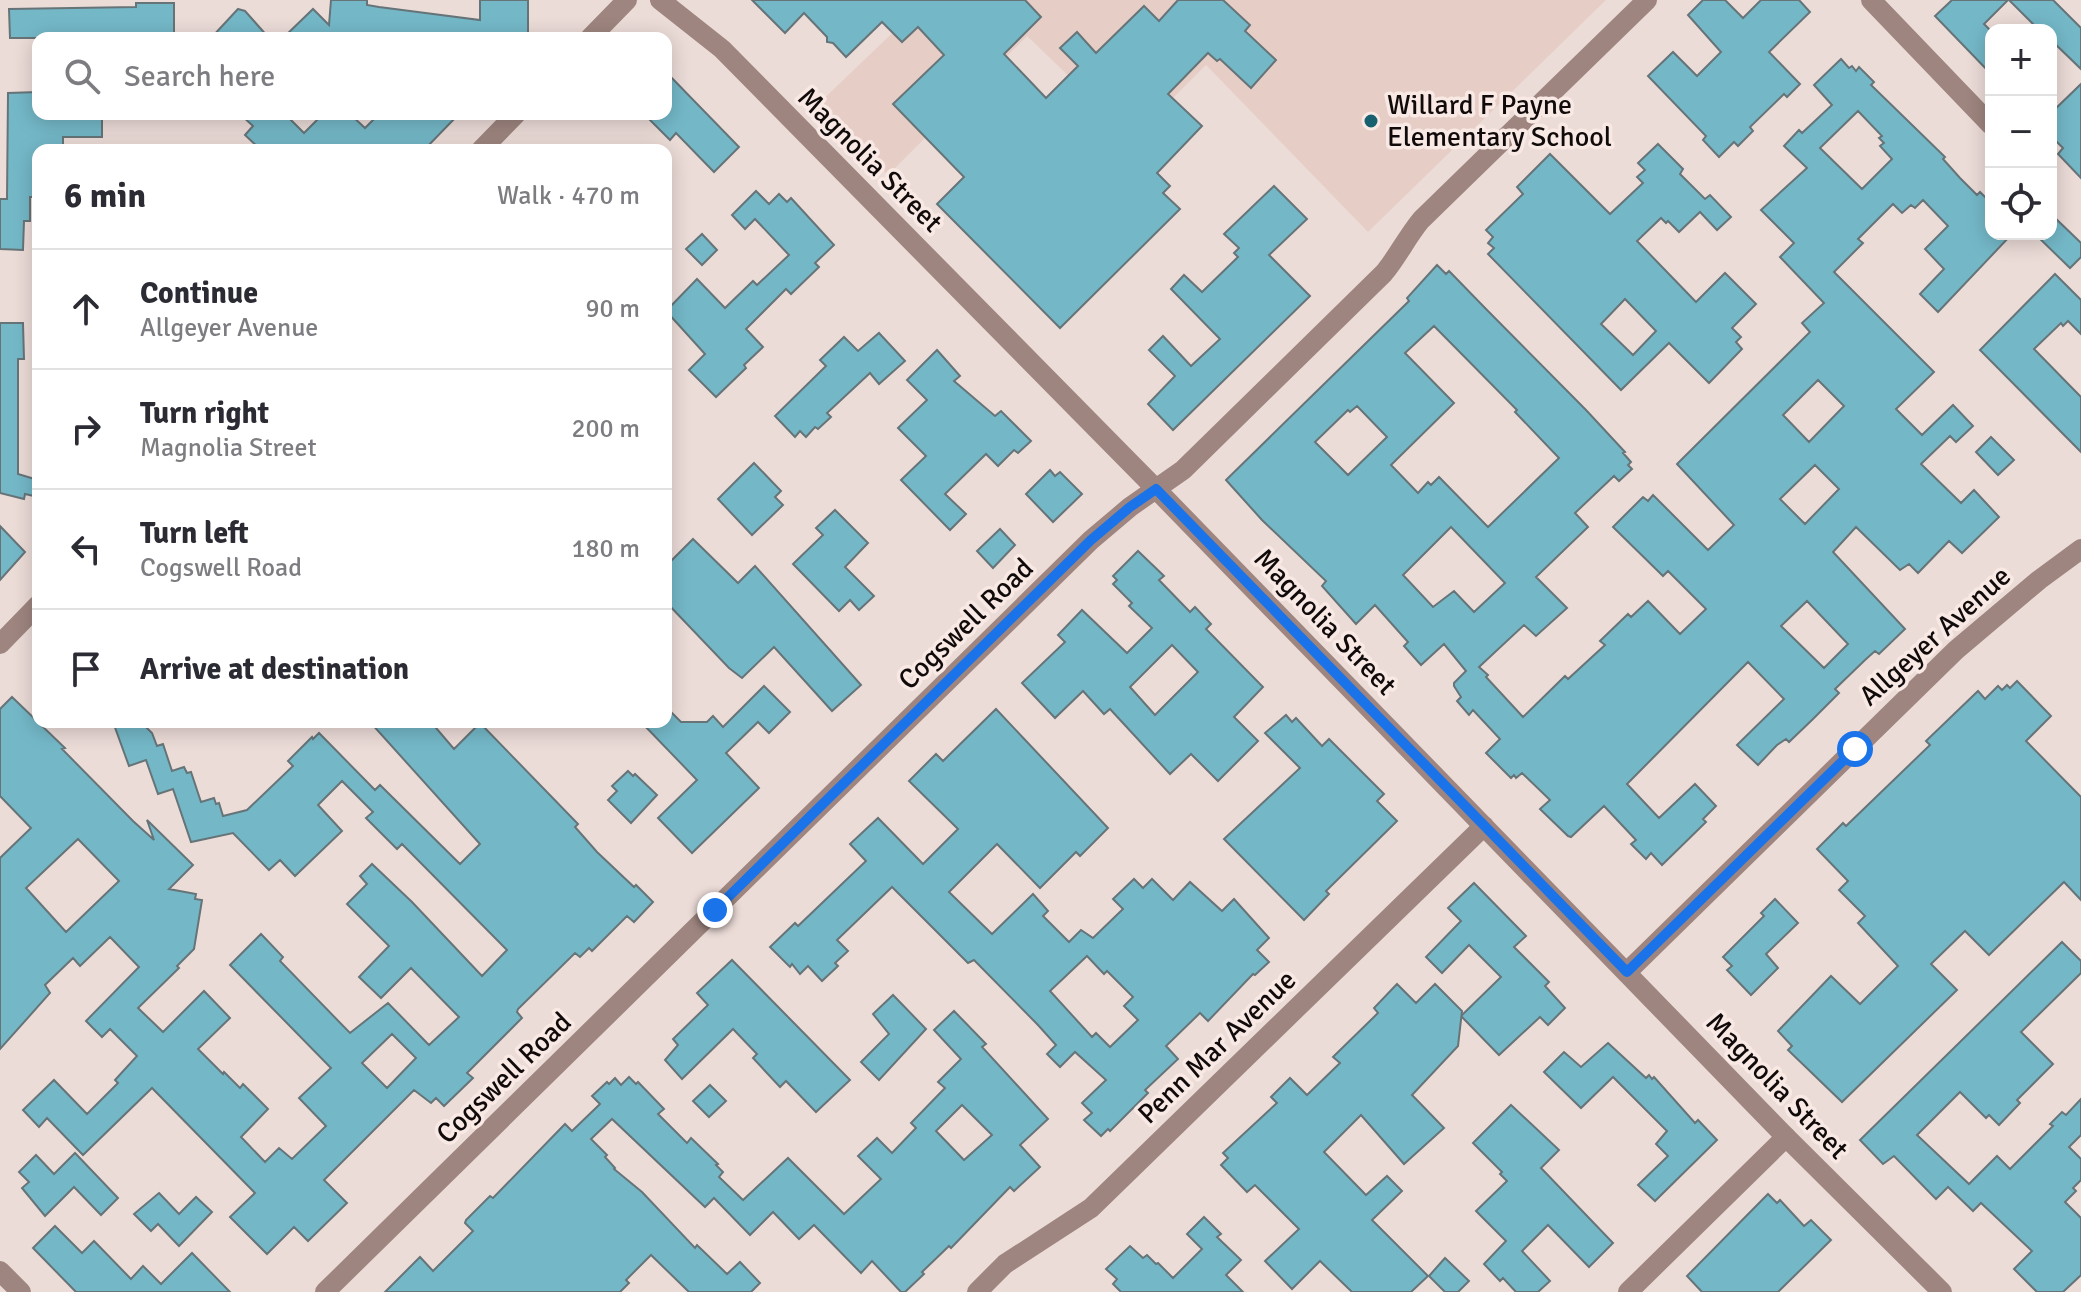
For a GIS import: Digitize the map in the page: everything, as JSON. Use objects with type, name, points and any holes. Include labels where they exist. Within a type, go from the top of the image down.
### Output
[{"type":"street","points":[[596,32],[627,0]]},
{"type":"street","name":"Magnolia Street","points":[[660,0],[722,49],[1156,489],[1786,1137],[1942,1292]]},
{"type":"street","name":"Cogswell Road","points":[[325,1292],[1091,540],[1130,507],[1183,470],[1384,273],[1400,255],[1409,234],[1421,220],[1647,0]]},
{"type":"street","points":[[1871,0],[1985,119]]},
{"type":"street","points":[[487,144],[510,120]]},
{"type":"street","name":"Allgeyer Avenue","points":[[1627,972],[1956,650],[2081,549]]},
{"type":"street","points":[[0,644],[32,611]]},
{"type":"street","name":"Penn Mar Avenue","points":[[977,1292],[1005,1264],[1091,1208],[1484,826]]},
{"type":"street","points":[[1628,1292],[1786,1137]]},
{"type":"street","points":[[0,1271],[21,1292]]},
{"type":"shaded area","name":"Willard F Payne Elementary School","points":[[927,0],[1606,0],[1368,232],[1206,65],[1133,138],[1027,36],[888,175],[817,105]]},
{"type":"building","points":[[331,0],[367,0],[367,5],[480,20],[480,0],[528,0],[528,32],[289,32],[313,9],[329,25]]},
{"type":"building","points":[[752,0],[1025,0],[1041,17],[1004,54],[1046,98],[1078,66],[1060,48],[1077,32],[1096,53],[1144,6],[1159,21],[1178,0],[1223,0],[1250,25],[1245,31],[1276,60],[1251,88],[1220,59],[1217,61],[1208,53],[1168,94],[1202,126],[1157,173],[1170,186],[1163,193],[1180,209],[1060,328],[937,204],[964,177],[893,104],[944,55],[918,27],[902,42],[882,22],[846,57],[833,43],[827,42],[827,37],[804,13],[785,33]]},
{"type":"building","points":[[1703,0],[1725,0],[1743,18],[1761,0],[1799,0],[1810,12],[1769,52],[1800,84],[1787,97],[1784,94],[1750,127],[1753,131],[1738,146],[1734,142],[1719,157],[1703,140],[1706,136],[1648,76],[1673,52],[1697,76],[1721,52],[1688,15]]},
{"type":"building","points":[[1952,0],[2008,0],[1984,24],[1985,68],[1935,16]]},
{"type":"building","points":[[2009,0],[2053,0],[2081,28],[2081,69],[2057,46],[2057,24],[2033,24]]},
{"type":"building","points":[[136,3],[174,3],[174,32],[32,32],[32,38],[10,38],[9,9],[136,7]]},
{"type":"building","points":[[238,9],[245,11],[264,32],[217,32]]},
{"type":"building","points":[[1841,59],[1849,68],[1852,66],[1856,71],[1859,67],[1874,82],[1871,85],[1945,157],[1943,159],[1960,178],[1977,195],[1980,192],[1985,197],[1985,240],[2006,240],[1938,312],[1920,294],[1944,269],[1925,249],[1948,226],[1923,200],[1915,208],[1911,205],[1902,213],[1893,204],[1858,239],[1863,243],[1834,272],[1934,372],[1896,409],[1922,435],[1953,405],[1973,426],[1956,442],[1950,436],[1921,464],[1961,503],[1974,490],[1999,517],[1962,553],[1949,541],[1918,573],[1909,564],[1900,570],[1856,527],[1833,552],[1905,629],[1879,654],[1875,651],[1865,660],[1835,689],[1839,693],[1813,719],[1789,742],[1786,739],[1777,745],[1758,765],[1737,745],[1784,699],[1748,662],[1627,784],[1659,818],[1695,784],[1716,806],[1703,819],[1706,822],[1662,865],[1651,853],[1646,859],[1631,844],[1636,840],[1604,806],[1571,837],[1568,836],[1540,809],[1550,800],[1522,773],[1511,778],[1486,753],[1500,739],[1473,710],[1469,715],[1457,701],[1461,697],[1454,683],[1466,671],[1444,644],[1421,665],[1404,646],[1408,642],[1375,605],[1356,624],[1322,586],[1326,581],[1262,520],[1226,480],[1409,301],[1407,298],[1437,265],[1446,274],[1449,271],[1586,410],[1625,452],[1632,469],[1619,481],[1614,476],[1575,513],[1588,527],[1536,577],[1567,608],[1536,636],[1524,625],[1479,667],[1523,717],[1565,676],[1568,679],[1605,645],[1600,641],[1628,614],[1631,617],[1648,601],[1680,634],[1706,609],[1668,571],[1663,576],[1613,527],[1643,497],[1648,501],[1653,495],[1708,550],[1734,525],[1677,464],[1810,332],[1802,323],[1824,303],[1780,257],[1794,243],[1761,210],[1807,168],[1784,146],[1799,130],[1802,133],[1832,105],[1814,85]],"holes":[[[1858,111],[1882,136],[1879,138],[1884,143],[1880,146],[1892,159],[1862,189],[1820,148]],[[1434,326],[1517,410],[1515,412],[1559,458],[1488,527],[1439,477],[1431,485],[1428,482],[1418,493],[1391,465],[1454,403],[1405,353]],[[1818,380],[1844,406],[1809,442],[1783,415]],[[1357,406],[1387,437],[1348,475],[1315,442],[1348,410],[1350,412]],[[1815,465],[1839,489],[1805,524],[1780,499]],[[1451,527],[1505,583],[1474,612],[1454,591],[1433,607],[1403,575]],[[1807,601],[1848,644],[1824,668],[1781,626]]]},
{"type":"building","points":[[672,78],[739,147],[714,172],[676,133],[670,140],[650,120],[672,120]]},
{"type":"building","points":[[2081,84],[2081,178],[2058,154],[2063,148],[2057,142],[2057,107]]},
{"type":"building","points":[[32,92],[32,120],[102,120],[102,137],[63,137],[63,144],[32,144],[30,221],[24,221],[23,250],[0,249],[0,199],[7,199],[8,93]]},
{"type":"building","points":[[246,120],[291,120],[304,133],[317,120],[356,120],[365,128],[373,120],[453,120],[430,144],[255,144],[245,135],[253,126]]},
{"type":"building","points":[[1658,144],[1683,169],[1680,174],[1705,199],[1710,195],[1731,217],[1717,230],[1700,212],[1679,232],[1661,218],[1637,241],[1696,302],[1725,273],[1756,304],[1732,328],[1741,337],[1736,342],[1742,349],[1709,383],[1669,343],[1621,390],[1488,254],[1494,248],[1488,243],[1493,237],[1486,230],[1523,194],[1517,187],[1550,154],[1610,214],[1643,183],[1637,177],[1645,170],[1638,163]],"holes":[[[1625,299],[1656,331],[1633,355],[1601,324]]]},
{"type":"building","points":[[1274,186],[1307,219],[1269,255],[1310,296],[1173,430],[1148,404],[1175,376],[1149,350],[1163,336],[1191,366],[1220,339],[1171,289],[1184,275],[1202,292],[1238,257],[1234,253],[1239,248],[1224,234]]},
{"type":"building","points":[[756,191],[769,204],[779,194],[787,202],[791,198],[834,245],[815,263],[819,267],[791,294],[786,289],[746,329],[763,347],[716,397],[689,370],[705,354],[672,318],[672,305],[697,279],[725,308],[753,281],[757,285],[789,255],[755,219],[745,229],[732,215]]},
{"type":"building","points":[[2057,220],[2081,243],[2081,257],[2070,268],[2041,240],[2057,240]]},
{"type":"building","points":[[702,234],[717,250],[702,265],[686,249]]},
{"type":"building","points":[[2055,274],[2081,300],[2081,334],[2068,321],[2063,326],[2061,323],[2034,349],[2081,397],[2081,452],[1980,350]]},
{"type":"building","points":[[0,323],[23,323],[24,359],[18,359],[18,474],[32,478],[32,496],[25,494],[24,499],[0,493]]},
{"type":"building","points":[[879,333],[905,361],[879,384],[870,373],[827,413],[831,417],[818,429],[815,427],[806,437],[800,431],[795,437],[775,416],[826,366],[820,360],[844,337],[858,351]]},
{"type":"building","points":[[937,350],[960,376],[954,381],[995,416],[1001,411],[1031,441],[1018,453],[1014,450],[998,466],[986,454],[945,494],[966,514],[950,530],[901,480],[926,456],[898,428],[927,400],[907,380]]},
{"type":"building","points":[[1991,437],[2014,460],[1998,475],[1976,452]]},
{"type":"building","points":[[754,463],[781,491],[775,497],[783,505],[752,535],[718,499]]},
{"type":"building","points":[[1050,470],[1055,476],[1060,472],[1082,494],[1053,522],[1026,494]]},
{"type":"building","points":[[835,510],[868,543],[845,567],[874,596],[859,610],[850,600],[839,611],[793,564],[823,535],[816,528]]},
{"type":"building","points":[[0,526],[25,552],[0,580]]},
{"type":"building","points":[[1000,529],[1015,545],[993,568],[977,551]]},
{"type":"building","points":[[693,539],[738,583],[755,566],[861,685],[832,711],[774,647],[742,678],[672,608],[672,560]]},
{"type":"building","points":[[1138,551],[1164,576],[1159,580],[1190,612],[1195,607],[1211,624],[1206,629],[1263,687],[1234,717],[1258,741],[1218,781],[1191,754],[1170,774],[1110,709],[1104,714],[1083,691],[1055,718],[1022,683],[1065,642],[1058,635],[1082,610],[1127,653],[1152,628],[1129,606],[1132,603],[1113,584],[1117,580],[1113,576]],"holes":[[[1172,645],[1198,672],[1155,715],[1130,687]]]},
{"type":"building","points":[[2017,681],[2051,716],[2026,741],[2081,797],[2081,900],[2064,882],[1989,955],[1965,931],[1931,964],[1957,990],[1842,1102],[1788,1050],[1792,1046],[1778,1031],[1831,976],[1860,1004],[1898,966],[1858,923],[1865,916],[1839,890],[1848,881],[1817,849],[1843,823],[1846,826],[1930,745],[1926,741],[1978,691],[1985,699],[1998,686],[2002,690],[2007,685],[2010,688]]},
{"type":"building","points":[[764,686],[790,712],[769,733],[758,722],[726,753],[759,788],[692,853],[658,818],[697,780],[647,728],[672,728],[672,713],[681,722],[707,722],[713,716],[723,727]]},
{"type":"building","points":[[12,697],[32,716],[32,728],[44,728],[133,821],[154,840],[147,820],[193,865],[169,889],[196,894],[195,899],[202,900],[194,949],[138,1008],[163,1032],[204,991],[230,1018],[198,1049],[240,1088],[243,1084],[268,1109],[241,1137],[265,1162],[279,1148],[292,1159],[326,1126],[299,1098],[331,1068],[230,965],[261,934],[283,957],[280,961],[350,1033],[388,1003],[429,1045],[459,1017],[411,968],[381,998],[359,977],[389,946],[347,904],[367,884],[360,876],[372,864],[482,976],[507,950],[402,844],[397,849],[366,818],[373,812],[342,781],[318,805],[342,831],[295,876],[280,860],[269,870],[233,833],[191,842],[173,789],[158,794],[146,760],[129,766],[115,728],[147,728],[157,746],[163,744],[172,771],[184,767],[187,773],[191,772],[201,802],[214,798],[223,816],[247,810],[293,766],[288,761],[319,733],[375,790],[380,785],[460,864],[480,844],[375,728],[436,728],[454,749],[475,728],[485,728],[578,824],[575,827],[597,852],[653,902],[634,922],[627,916],[592,951],[589,948],[580,957],[575,953],[518,1009],[522,1018],[467,1073],[473,1078],[444,1106],[436,1098],[431,1103],[414,1090],[324,1180],[347,1203],[308,1241],[294,1227],[267,1254],[230,1217],[255,1193],[152,1088],[83,1155],[47,1118],[39,1127],[23,1110],[54,1080],[87,1114],[118,1083],[115,1080],[137,1056],[110,1029],[102,1037],[86,1021],[139,967],[110,937],[80,966],[73,958],[45,985],[50,993],[0,1049],[0,858],[31,828],[0,796],[0,709]],"holes":[[[78,839],[119,881],[66,932],[26,888]],[[392,1034],[416,1058],[387,1088],[362,1063]]]},
{"type":"building","points":[[996,709],[1108,828],[1080,856],[1076,852],[1040,888],[997,844],[949,892],[992,934],[1033,894],[1048,911],[1043,916],[1069,942],[1081,930],[1093,938],[1123,909],[1113,899],[1134,879],[1143,888],[1152,879],[1173,900],[1190,882],[1222,911],[1234,899],[1269,938],[1257,950],[1269,962],[1253,974],[1208,1021],[1200,1013],[1166,1046],[1178,1059],[1145,1090],[1148,1093],[1110,1131],[1108,1129],[1101,1136],[1084,1120],[1092,1113],[1082,1103],[1106,1080],[1075,1052],[1060,1067],[1047,1054],[1056,1045],[1038,1025],[974,960],[968,963],[892,887],[837,940],[848,951],[822,981],[808,966],[800,974],[770,947],[795,923],[798,926],[866,861],[850,844],[878,818],[923,864],[958,829],[909,781],[936,754],[943,761]],"holes":[[[1087,956],[1104,974],[1107,971],[1133,997],[1124,1006],[1138,1020],[1110,1047],[1096,1033],[1092,1037],[1050,991]]]},
{"type":"building","points":[[1286,715],[1292,722],[1296,718],[1322,746],[1329,739],[1384,794],[1377,801],[1397,821],[1326,891],[1329,894],[1304,920],[1224,839],[1300,768],[1265,733]]},
{"type":"building","points":[[628,771],[657,795],[631,823],[608,800],[617,791],[612,786]]},
{"type":"building","points":[[1474,883],[1526,936],[1514,947],[1549,982],[1545,986],[1565,1008],[1548,1025],[1540,1017],[1499,1055],[1461,1016],[1501,977],[1469,945],[1442,973],[1426,957],[1461,921],[1448,908]]},
{"type":"building","points":[[1775,899],[1798,923],[1766,954],[1778,968],[1751,995],[1727,970],[1732,966],[1723,957],[1764,916],[1761,913]]},
{"type":"building","points":[[2062,942],[2081,961],[2081,973],[2021,1032],[2053,1064],[2017,1100],[2020,1103],[1999,1125],[1989,1115],[1986,1118],[1960,1092],[1917,1135],[1969,1184],[1997,1156],[2010,1169],[2053,1126],[2050,1124],[2062,1112],[2066,1115],[2081,1099],[2081,1135],[2069,1147],[2081,1159],[2081,1180],[2073,1188],[2076,1191],[2065,1202],[2081,1218],[2081,1275],[2063,1292],[2037,1292],[2014,1269],[2032,1251],[1981,1203],[1973,1211],[1948,1187],[1936,1199],[1894,1156],[1883,1164],[1860,1140]]},
{"type":"building","points":[[732,960],[850,1080],[816,1112],[786,1081],[780,1087],[753,1058],[757,1054],[733,1029],[682,1079],[665,1060],[678,1045],[673,1039],[708,1005],[697,993]]},
{"type":"building","points":[[1397,984],[1416,1003],[1435,984],[1462,1011],[1458,1046],[1412,1095],[1444,1128],[1404,1164],[1361,1115],[1324,1152],[1366,1195],[1387,1176],[1402,1191],[1372,1220],[1428,1276],[1411,1292],[1352,1292],[1320,1261],[1292,1289],[1265,1261],[1299,1229],[1255,1185],[1247,1192],[1221,1165],[1228,1158],[1223,1153],[1277,1103],[1271,1097],[1290,1078],[1307,1095],[1340,1063],[1333,1057],[1378,1013],[1374,1008]]},
{"type":"building","points":[[893,995],[926,1029],[879,1080],[861,1062],[889,1034],[873,1014]]},
{"type":"building","points":[[954,1011],[986,1044],[982,1047],[1048,1119],[1020,1145],[1040,1167],[1014,1191],[1010,1187],[905,1292],[901,1292],[872,1261],[861,1273],[814,1225],[799,1239],[773,1212],[750,1235],[714,1198],[705,1207],[612,1119],[591,1139],[607,1155],[605,1157],[614,1169],[642,1192],[695,1248],[697,1245],[727,1274],[740,1262],[760,1283],[751,1292],[689,1292],[651,1255],[626,1280],[629,1283],[620,1292],[385,1292],[420,1257],[433,1271],[473,1231],[465,1223],[466,1220],[490,1196],[493,1198],[565,1124],[572,1131],[600,1104],[592,1096],[615,1078],[621,1085],[629,1077],[636,1084],[638,1082],[664,1109],[658,1114],[687,1143],[691,1138],[718,1164],[723,1172],[719,1177],[743,1200],[788,1158],[844,1214],[881,1179],[858,1156],[877,1138],[892,1153],[916,1128],[911,1123],[945,1088],[938,1082],[961,1059],[934,1030]],"holes":[[[962,1105],[992,1135],[964,1160],[936,1131]]]},
{"type":"building","points":[[1608,1043],[1646,1078],[1649,1075],[1652,1079],[1654,1077],[1695,1123],[1698,1120],[1717,1140],[1655,1201],[1638,1185],[1668,1156],[1656,1144],[1667,1131],[1613,1077],[1581,1108],[1544,1072],[1564,1052],[1581,1067]]},
{"type":"building","points":[[710,1085],[726,1101],[709,1117],[693,1101]]},
{"type":"building","points":[[1511,1105],[1559,1150],[1541,1168],[1613,1243],[1589,1267],[1548,1225],[1522,1251],[1550,1281],[1538,1292],[1516,1292],[1484,1264],[1506,1241],[1476,1211],[1507,1181],[1473,1143]]},
{"type":"building","points":[[75,1153],[118,1198],[101,1215],[74,1187],[45,1216],[22,1188],[29,1182],[19,1172],[36,1155],[54,1174]]},
{"type":"building","points":[[159,1193],[179,1214],[196,1197],[212,1212],[179,1246],[158,1224],[151,1231],[134,1214]]},
{"type":"building","points":[[1768,1194],[1777,1203],[1780,1200],[1804,1226],[1811,1220],[1831,1240],[1778,1292],[1702,1292],[1687,1276]]},
{"type":"building","points":[[1204,1217],[1221,1234],[1217,1237],[1241,1260],[1226,1275],[1243,1292],[1121,1292],[1113,1284],[1117,1279],[1106,1269],[1130,1246],[1143,1258],[1147,1255],[1158,1263],[1173,1278],[1202,1249],[1187,1234]]},
{"type":"building","points":[[55,1226],[82,1253],[94,1241],[131,1279],[143,1266],[161,1284],[192,1253],[230,1292],[76,1292],[33,1248]]},
{"type":"building","points":[[1445,1258],[1469,1281],[1458,1292],[1445,1292],[1429,1276]]},
{"type":"place","name":"Willard F Payne Elementary School","points":[[1371,121]]},
{"type":"route","points":[[715,910],[1091,540],[1156,489],[1627,972],[1855,749]]}]
